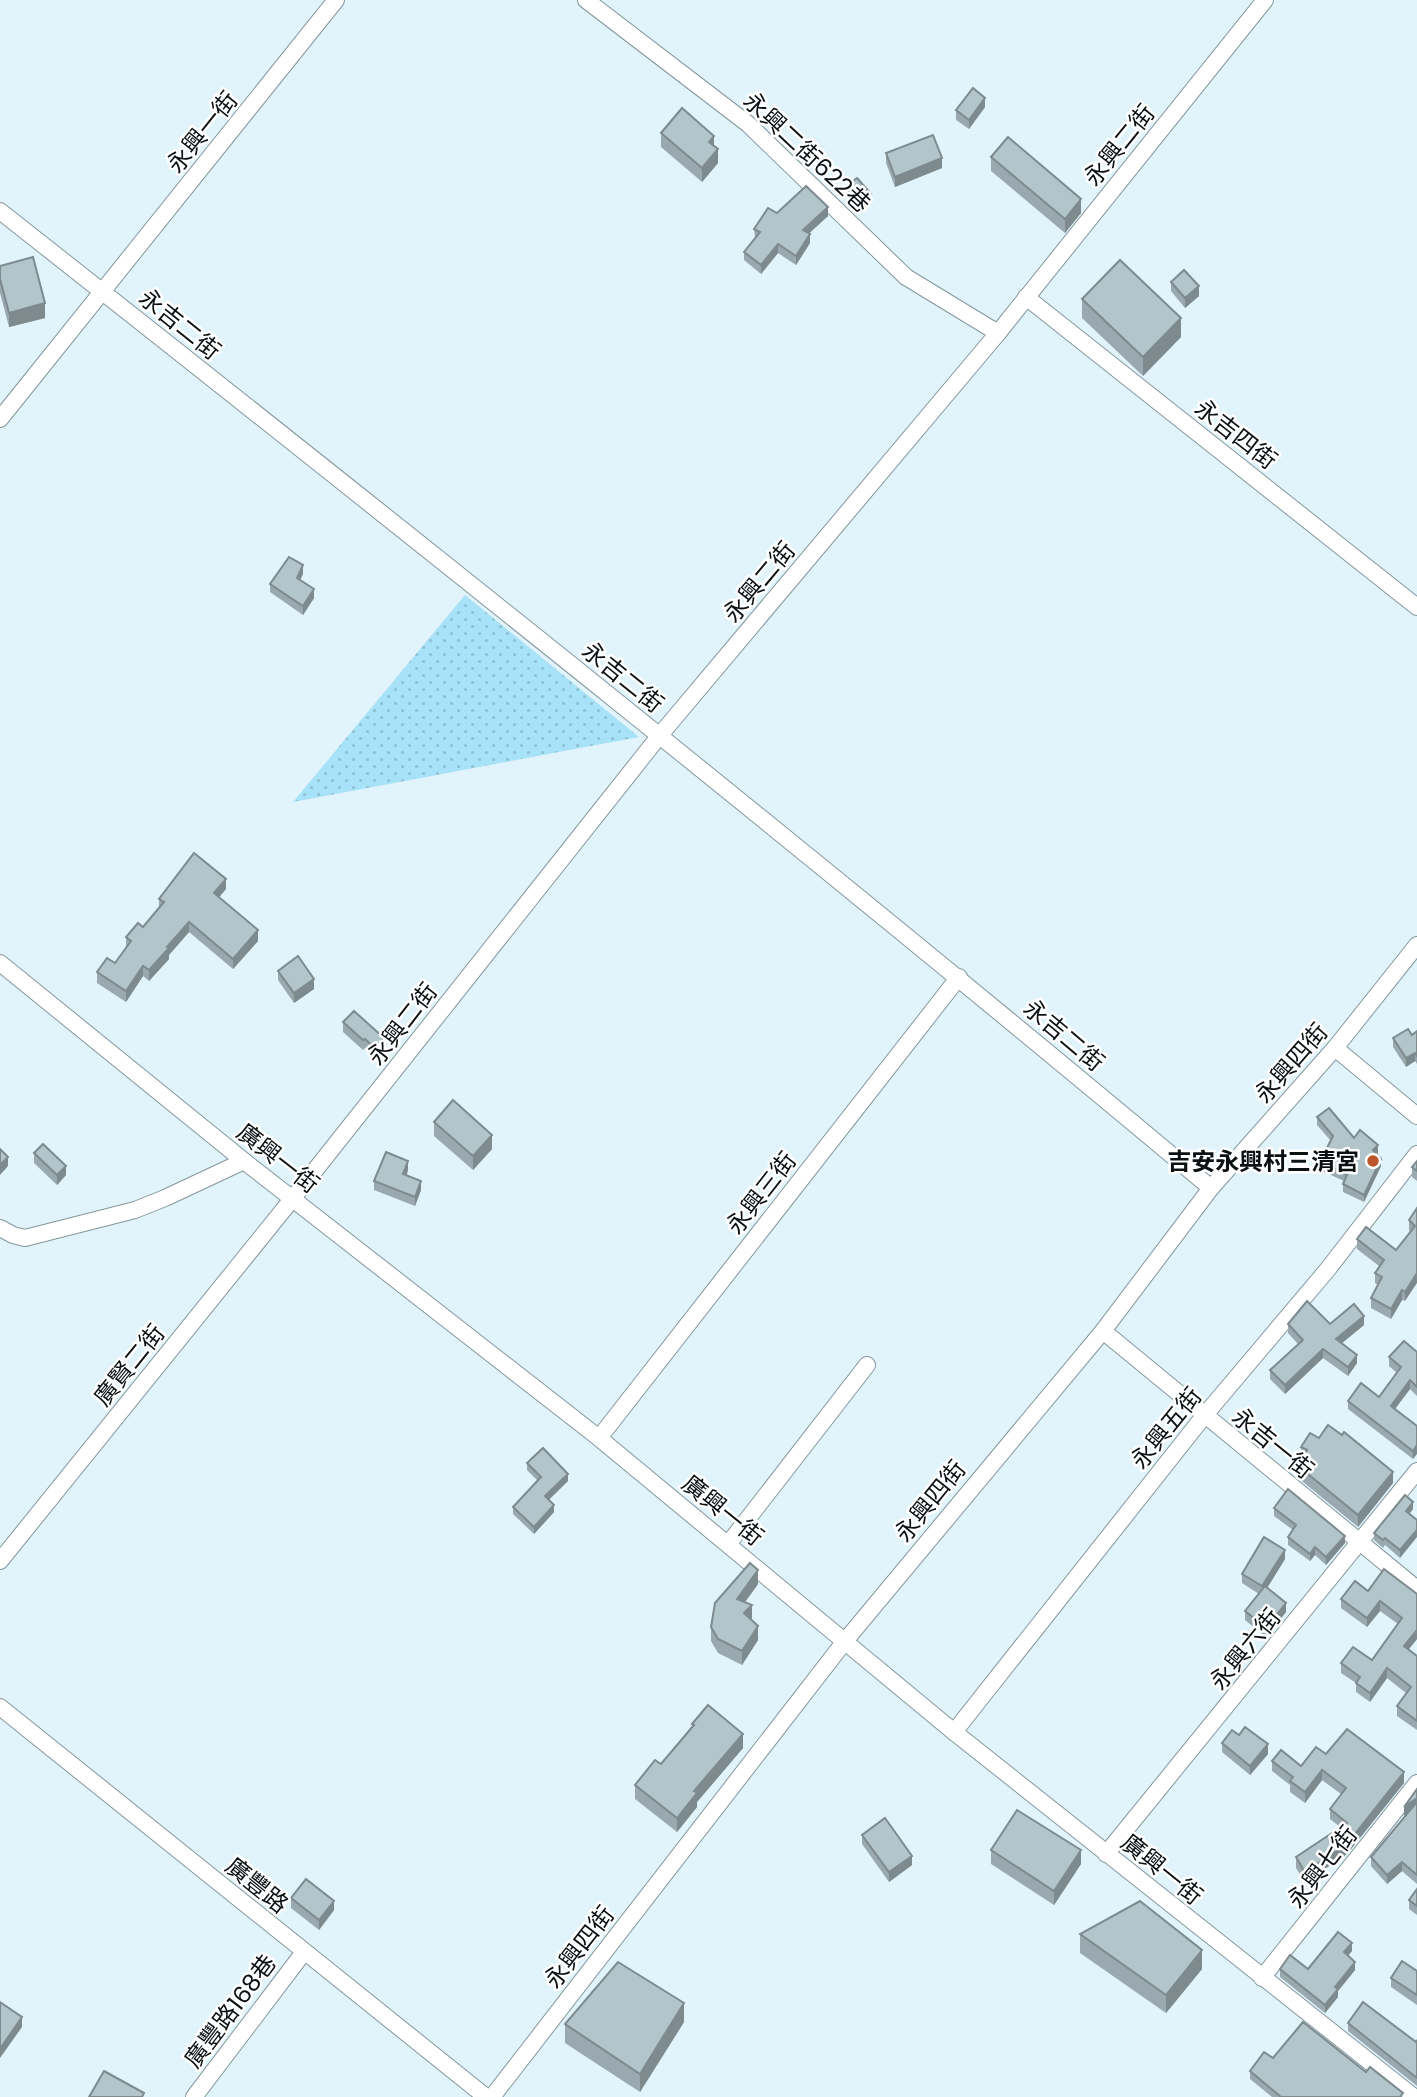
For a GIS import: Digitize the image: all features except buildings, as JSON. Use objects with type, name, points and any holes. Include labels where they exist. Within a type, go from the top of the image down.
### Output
[{"type":"street","name":"永興一街","points":[[0,419],[337,0]]},
{"type":"street","name":"永興二街622巷","points":[[586,0],[748,124],[906,277],[998,333]]},
{"type":"street","name":"永興二街","points":[[293,1198],[660,735],[998,333],[1265,0]]},
{"type":"street","name":"永吉二街","points":[[0,211],[660,735],[959,977],[1211,1188]]},
{"type":"street","name":"永吉四街","points":[[1026,297],[1417,607]]},
{"type":"street","name":"永興四街","points":[[492,2097],[845,1641],[1103,1331],[1211,1188],[1335,1048],[1417,945]]},
{"type":"street","name":"廣興一街","points":[[0,963],[244,1161],[599,1438],[954,1732],[1414,2097]]},
{"type":"street","name":"永興三街","points":[[599,1438],[959,977]]},
{"type":"street","points":[[1335,1048],[1417,1116]]},
{"type":"street","name":"永興五街","points":[[954,1732],[1204,1416],[1328,1269],[1417,1154]]},
{"type":"street","points":[[0,1228],[25,1238],[123,1213],[165,1198],[244,1161]]},
{"type":"street","name":"廣賢二街","points":[[0,1561],[293,1198]]},
{"type":"street","name":"永吉一街","points":[[1103,1331],[1417,1589]]},
{"type":"street","points":[[729,1544],[867,1366]]},
{"type":"street","name":"永興六街","points":[[1106,1854],[1417,1471]]},
{"type":"street","name":"廣豐路","points":[[0,1707],[486,2097]]},
{"type":"street","name":"永興七街","points":[[1262,1978],[1417,1783]]},
{"type":"street","name":"廣豐路168巷","points":[[194,2097],[304,1952]]},
{"type":"shaded area","points":[[465,595],[639,737],[293,802]]},
{"type":"place","name":"吉安永興村三清宮","points":[[1373,1161]]}]
